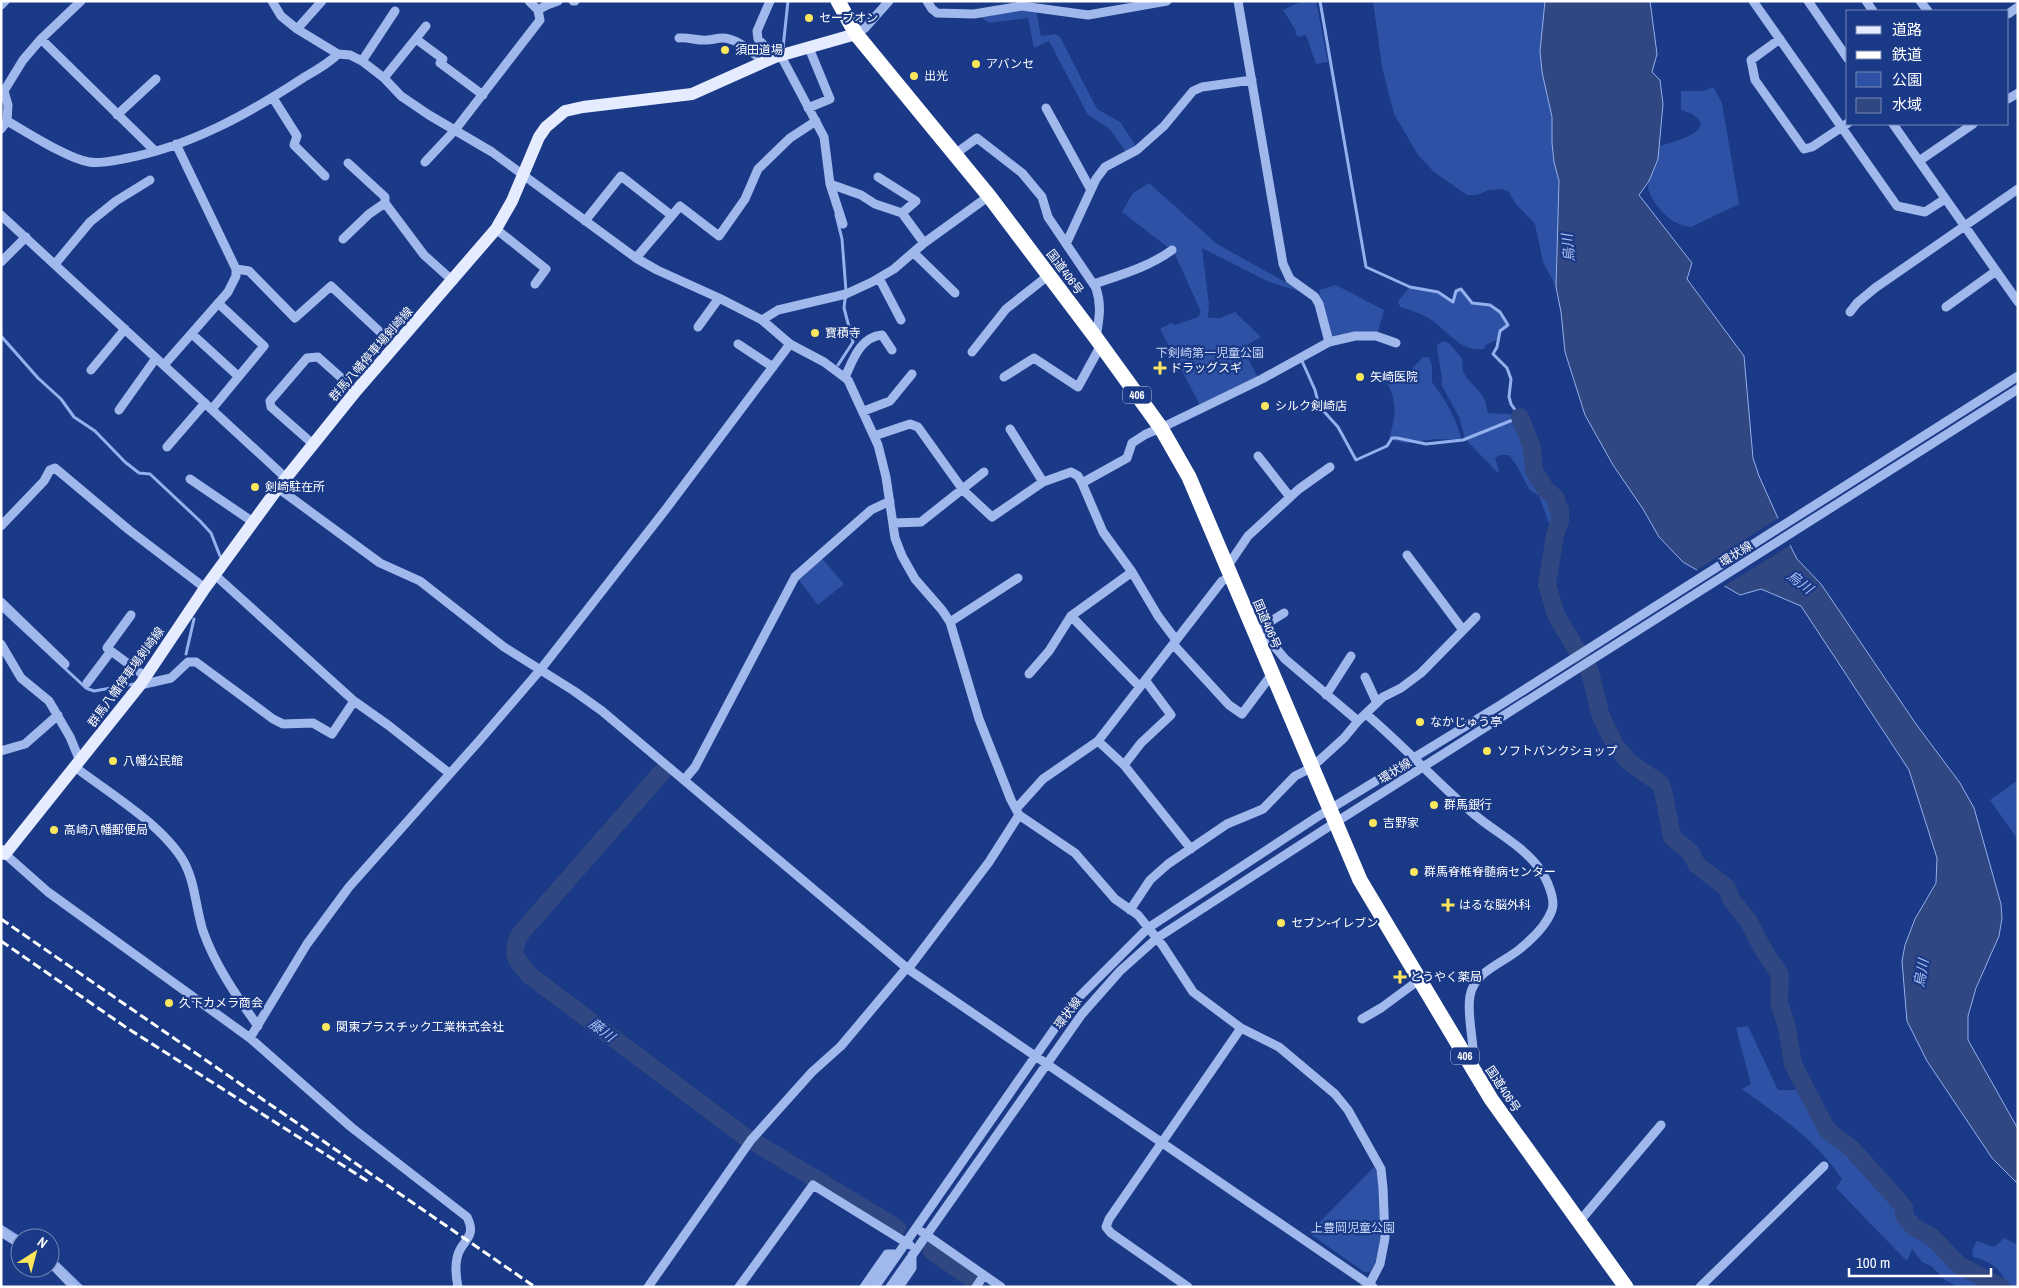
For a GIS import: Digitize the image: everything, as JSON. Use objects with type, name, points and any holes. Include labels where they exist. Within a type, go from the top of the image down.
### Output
[{"type":"highway","name":"国道406号","points":[[838,1],[856,34],[989,196],[1161,428],[1189,478],[1360,880],[1491,1099],[1626,1287]]},
{"type":"main road","name":"群馬八幡停車場剣崎線","points":[[3,852],[78,764],[143,681],[205,588],[282,483],[356,391],[496,229],[523,176],[539,137],[546,127],[565,111],[583,107],[692,94],[763,62],[856,34]]},
{"type":"street","points":[[1,5],[5,1]]},
{"type":"street","points":[[81,1],[41,39],[23,60],[4,91],[8,105],[3,126],[88,162],[101,163],[155,152],[209,131],[273,98],[338,54]]},
{"type":"street","points":[[1,215],[208,406],[282,483],[380,564],[420,581],[504,647],[541,669],[602,711],[908,969],[1370,1286],[1380,1264],[1385,1238],[1386,1216],[1381,1169],[1348,1110],[1335,1094],[1279,1047],[1241,1028],[1193,992],[1148,928],[1130,910],[1115,899],[1075,853],[1018,812],[1011,800],[979,719],[950,622],[915,579],[902,556],[895,538],[894,523],[878,444],[864,410],[848,380],[824,362],[790,344],[762,320],[636,258],[492,152],[401,96],[384,78],[362,61],[350,55],[338,54],[297,29],[281,16],[272,1]]},
{"type":"street","points":[[297,29],[322,1]]},
{"type":"street","points":[[425,162],[455,130],[540,20],[538,10],[529,1]]},
{"type":"street","points":[[538,10],[558,1]]},
{"type":"street","points":[[770,1],[757,31],[758,39],[778,57],[824,137],[830,184],[843,224]]},
{"type":"street","points":[[856,34],[865,28],[889,1]]},
{"type":"street","points":[[927,1],[937,13],[974,14],[1022,6],[1088,15],[1167,1]]},
{"type":"street","points":[[1238,1],[1283,264],[1290,279],[1315,297],[1319,304],[1329,342]]},
{"type":"street","points":[[1753,1],[1845,125],[1897,206],[1925,212],[1945,199]]},
{"type":"street","points":[[1808,1],[1846,56]]},
{"type":"street","points":[[362,61],[395,11]]},
{"type":"street","points":[[384,78],[426,26]]},
{"type":"street","points":[[679,38],[730,39],[745,47],[763,62]]},
{"type":"street","points":[[41,39],[155,152]]},
{"type":"street","points":[[416,39],[442,59],[440,63],[483,95]]},
{"type":"street","points":[[1780,39],[1751,60],[1755,80],[1804,149],[1812,147],[1845,125]]},
{"type":"street","points":[[808,108],[830,99],[809,48]]},
{"type":"street","points":[[118,115],[156,79]]},
{"type":"street","points":[[1066,244],[1096,180],[1105,168],[1137,150],[1164,126],[1193,91],[1202,87],[1252,80]]},
{"type":"street","points":[[273,98],[297,136],[294,146],[325,176]]},
{"type":"street","points":[[1046,108],[1091,190]]},
{"type":"street","points":[[636,258],[680,206],[719,236],[745,200],[758,169],[790,138],[816,121]]},
{"type":"street","points":[[1894,125],[2018,302]]},
{"type":"street","points":[[1919,161],[1972,125]]},
{"type":"street","points":[[954,154],[977,138],[1022,173],[1042,197],[1048,218],[1094,284],[1100,300],[1101,311],[1098,341],[1078,387],[1034,358],[1004,377]]},
{"type":"street","points":[[164,365],[228,292],[236,276],[236,269],[176,144]]},
{"type":"street","points":[[348,163],[385,197],[385,203],[424,255],[453,281]]},
{"type":"street","points":[[585,221],[621,176],[671,215]]},
{"type":"street","points":[[878,177],[916,201],[902,213]]},
{"type":"street","points":[[56,264],[90,222],[116,201],[150,180]]},
{"type":"street","points":[[830,184],[861,196],[875,204],[902,213],[924,243]]},
{"type":"street","points":[[1850,312],[1857,303],[1875,288],[2018,188]]},
{"type":"street","points":[[762,320],[778,310],[846,294],[879,278],[989,196]]},
{"type":"street","points":[[343,238],[369,214],[385,203]]},
{"type":"street","points":[[496,229],[546,269],[535,284]]},
{"type":"street","points":[[1,262],[26,237]]},
{"type":"street","points":[[1094,284],[1162,258],[1172,250]]},
{"type":"street","points":[[914,253],[955,293]]},
{"type":"street","points":[[236,269],[249,271],[295,318],[332,286],[395,346]]},
{"type":"street","points":[[1946,307],[1996,271]]},
{"type":"street","points":[[972,352],[1006,309],[1049,275]]},
{"type":"street","points":[[879,278],[901,320]]},
{"type":"street","points":[[698,327],[720,298]]},
{"type":"street","points":[[167,447],[238,376],[264,346],[218,303]]},
{"type":"street","points":[[91,370],[125,329]]},
{"type":"street","points":[[192,334],[238,376]]},
{"type":"street","points":[[845,377],[860,346],[875,336],[882,335],[892,350]]},
{"type":"street","points":[[1082,483],[1127,458],[1132,443],[1146,434],[1262,379],[1329,342],[1354,336],[1376,336],[1396,343]]},
{"type":"street","points":[[738,344],[773,368]]},
{"type":"street","points":[[250,1038],[306,944],[348,887],[479,742],[541,669],[666,509],[790,344]]},
{"type":"street","points":[[314,445],[271,407],[270,401],[307,358],[318,357],[356,391]]},
{"type":"street","points":[[119,410],[156,358]]},
{"type":"street","points":[[864,410],[890,401],[912,374]]},
{"type":"street","name":"環状線","points":[[890,1287],[1046,1064],[1097,995],[1156,938],[1414,758],[2018,376]]},
{"type":"street","name":"環状線","points":[[875,1287],[1071,1005],[1148,928],[1333,816],[1424,768],[2018,389]]},
{"type":"street","points":[[874,436],[910,424],[918,426],[963,490],[992,517],[1043,482],[1072,472],[1078,476],[1082,483],[1103,532],[1132,572],[1175,642],[1229,705],[1242,714],[1269,678],[1274,676]]},
{"type":"street","points":[[1010,428],[1043,482]]},
{"type":"street","points":[[1258,456],[1290,498]]},
{"type":"street","points":[[648,1287],[751,1140],[812,1072],[841,1046],[908,969],[989,862],[1018,812],[1043,779],[1098,741],[1229,572],[1248,536],[1290,498],[1330,467]]},
{"type":"street","points":[[1,526],[44,481],[50,470],[55,468],[129,530],[205,588]]},
{"type":"street","points":[[894,523],[921,522],[984,472]]},
{"type":"street","points":[[190,479],[253,522]]},
{"type":"street","points":[[684,780],[695,767],[796,577],[871,510],[890,501]]},
{"type":"street","points":[[1407,555],[1463,630]]},
{"type":"street","points":[[1029,674],[1049,651],[1071,616],[1132,572]]},
{"type":"street","points":[[215,575],[354,701],[388,724],[449,773]]},
{"type":"street","points":[[950,622],[1018,578]]},
{"type":"street","points":[[1,602],[65,664]]},
{"type":"street","points":[[1260,628],[1284,613]]},
{"type":"street","points":[[131,614],[107,648],[143,681],[171,678],[188,662],[196,662],[273,719],[283,724],[313,723],[332,734],[354,701]]},
{"type":"street","points":[[1071,616],[1143,683],[1171,715],[1141,743],[1124,765]]},
{"type":"street","points":[[1247,616],[1260,628],[1285,659],[1358,721]]},
{"type":"street","points":[[1130,910],[1150,880],[1168,864],[1227,824],[1263,809],[1295,776],[1312,768],[1383,697],[1421,673],[1476,617]]},
{"type":"street","points":[[1,644],[21,678],[42,694],[58,715],[78,764],[151,824],[177,851],[188,870],[203,931],[210,948],[240,1000],[258,1026]]},
{"type":"street","points":[[87,683],[110,651]]},
{"type":"street","points":[[1326,695],[1351,656]]},
{"type":"street","points":[[1365,677],[1377,703]]},
{"type":"street","points":[[1366,714],[1390,734],[1474,814],[1520,850],[1539,868],[1550,892],[1553,904],[1552,910],[1531,939],[1520,950],[1488,969],[1473,985],[1469,1001],[1473,1049],[1466,1058]]},
{"type":"street","points":[[1,751],[25,744],[58,715]]},
{"type":"street","points":[[1098,741],[1124,765],[1192,849]]},
{"type":"street","points":[[3,852],[48,892],[250,1038],[351,1127],[467,1217],[471,1230],[470,1236],[457,1256],[456,1274],[458,1287]]},
{"type":"street","points":[[1362,1019],[1381,1008],[1419,980]]},
{"type":"street","points":[[1188,1287],[1111,1233],[1106,1227],[1109,1219],[1241,1028]]},
{"type":"street","points":[[1579,1222],[1661,1125]]},
{"type":"street","points":[[1700,1287],[1824,1166]]},
{"type":"street","points":[[739,1287],[812,1185],[906,1242],[914,1252],[912,1268],[899,1287]]},
{"type":"street","points":[[916,1227],[1001,1287]]},
{"type":"street","points":[[864,1287],[887,1254],[898,1254]]},
{"type":"street","points":[[60,1272],[74,1287]]},
{"type":"street","points":[[976,1287],[984,1275]]},
{"type":"green space","points":[[1302,1],[1316,1],[1328,62],[1316,64],[1306,35],[1297,37],[1295,29],[1283,10]]},
{"type":"green space","points":[[1373,1],[1545,1],[1540,51],[1542,72],[1552,117],[1554,162],[1559,181],[1556,287],[1543,262],[1535,224],[1515,203],[1509,192],[1502,189],[1489,190],[1477,195],[1467,195],[1434,172],[1418,155],[1394,114],[1382,67]]},
{"type":"green space","points":[[1021,10],[1036,10],[1041,36],[1055,34],[1060,37],[1097,109],[1120,122],[1136,146],[1126,152],[1109,128],[1088,115],[1049,41],[1034,48],[1028,18],[990,23],[980,17]]},
{"type":"green space","points":[[1713,87],[1722,103],[1739,204],[1691,227],[1684,226],[1664,214],[1654,202],[1648,188],[1653,150],[1656,147],[1687,137],[1695,133],[1699,128],[1700,123],[1695,116],[1681,110],[1681,91],[1704,91]]},
{"type":"green space","name":"下剣崎第一児童公園","points":[[1149,183],[1217,244],[1305,293],[1269,282],[1202,248],[1209,304],[1208,318],[1220,318],[1235,312],[1261,337],[1242,348],[1258,377],[1200,405],[1160,329],[1171,323],[1175,325],[1198,317],[1201,312],[1174,252],[1122,212],[1133,193]]},
{"type":"green space","points":[[1336,285],[1384,310],[1378,332],[1331,339],[1319,290]]},
{"type":"green space","points":[[1410,287],[1438,292],[1453,302],[1456,291],[1461,289],[1472,303],[1489,304],[1495,308],[1503,317],[1507,327],[1500,331],[1498,339],[1486,345],[1484,349],[1468,347],[1455,340],[1427,317],[1400,307],[1398,301]]},
{"type":"green space","points":[[1444,341],[1449,343],[1463,360],[1462,366],[1466,377],[1482,396],[1488,413],[1509,414],[1520,417],[1532,448],[1534,471],[1546,490],[1556,498],[1557,507],[1560,509],[1560,521],[1549,523],[1539,496],[1529,489],[1509,455],[1500,455],[1495,458],[1499,471],[1497,472],[1465,439],[1459,417],[1441,384],[1442,379],[1437,345]]},
{"type":"green space","points":[[1423,357],[1429,357],[1432,366],[1432,382],[1453,415],[1459,429],[1460,440],[1437,439],[1405,443],[1389,439],[1394,416],[1394,402],[1385,379],[1409,372]]},
{"type":"green space","points":[[821,557],[844,584],[818,605],[798,579]]},
{"type":"green space","points":[[2018,780],[2018,840],[1990,800]]},
{"type":"green space","points":[[1748,1026],[1778,1090],[1806,1090],[1827,1130],[1852,1149],[1904,1207],[1904,1216],[1914,1227],[1932,1237],[1959,1265],[2001,1287],[1958,1287],[1945,1280],[1931,1266],[1922,1262],[1912,1249],[1907,1261],[1898,1252],[1836,1188],[1842,1179],[1820,1152],[1783,1119],[1742,1089],[1751,1084],[1736,1028]]},
{"type":"green space","name":"上豊岡児童公園","points":[[1374,1167],[1377,1171],[1380,1196],[1382,1236],[1376,1261],[1370,1272],[1364,1272],[1309,1233]]},
{"type":"green space","points":[[2004,1238],[2018,1245],[2018,1287],[2006,1287],[1999,1270],[1984,1260],[1973,1257],[1972,1250],[1977,1241],[1994,1247]]},
{"type":"water","name":"烏川","points":[[1545,1],[1650,1],[1657,54],[1652,72],[1660,80],[1663,104],[1658,159],[1649,181],[1639,195],[1692,263],[1687,279],[1744,356],[1753,458],[1759,476],[1797,559],[1821,584],[1916,724],[1960,783],[1974,808],[2001,904],[2002,918],[1999,936],[1976,988],[1968,1016],[1968,1040],[2018,1129],[2018,1184],[1992,1158],[1927,1061],[1907,1021],[1902,961],[1905,945],[1915,919],[1936,883],[1937,858],[1909,770],[1801,606],[1761,589],[1740,595],[1683,562],[1659,537],[1643,509],[1613,465],[1585,415],[1565,352],[1561,312],[1556,287],[1559,181],[1554,162],[1552,117],[1542,72],[1540,51]]},
{"type":"pier","points":[[1780,517],[1792,544],[1721,588],[1694,572]]},
{"type":"waterway","points":[[783,48],[788,1]]},
{"type":"waterway","points":[[1302,361],[1315,390],[1319,406],[1338,427],[1356,460],[1387,446],[1392,438],[1426,444],[1463,440],[1520,417],[1511,404],[1509,397],[1511,379],[1507,368],[1493,354],[1497,347],[1500,331],[1508,325],[1500,312],[1490,305],[1472,303],[1461,289],[1456,291],[1453,302],[1438,292],[1410,287],[1366,267],[1320,1]]},
{"type":"waterway","points":[[836,215],[842,239],[846,291],[844,308],[853,342],[838,365]]},
{"type":"waterway","points":[[1,336],[38,378],[61,399],[74,417],[95,431],[125,462],[139,473],[150,474],[200,521],[211,533],[220,556]]},
{"type":"waterway","points":[[1520,417],[1532,448],[1534,471],[1546,490],[1556,498],[1557,507],[1560,509],[1560,521],[1555,535],[1547,584],[1556,615],[1590,672],[1601,717],[1615,745],[1629,762],[1661,784],[1672,837],[1691,853],[1697,865],[1727,888],[1731,899],[1749,922],[1763,949],[1780,975],[1779,1003],[1787,1027],[1793,1064],[1827,1130],[1852,1149],[1904,1207],[1904,1216],[1914,1227],[1932,1237],[1959,1265],[2001,1287]]},
{"type":"waterway","points":[[1,609],[86,688],[94,691],[134,684]]},
{"type":"waterway","points":[[186,654],[194,619]]},
{"type":"waterway","name":"藤川","points":[[662,772],[520,934],[515,947],[518,961],[529,975],[744,1136],[897,1228]]},
{"type":"waterway","points":[[1,1226],[10,1232]]},
{"type":"waterway","name":"藤川","points":[[932,1251],[972,1279]]},
{"type":"waterway","points":[[60,1266],[82,1287]]},
{"type":"railway","points":[[1,919],[535,1287]]},
{"type":"railway","points":[[1,941],[127,1028],[369,1182]]},
{"type":"place","name":"セーブオン","points":[[809,18]]},
{"type":"place","name":"須田道場","points":[[725,50]]},
{"type":"place","name":"アバンセ","points":[[976,64]]},
{"type":"place","name":"出光","points":[[914,76]]},
{"type":"place","name":"寶積寺","points":[[815,333]]},
{"type":"place","name":"ドラッグスギ","points":[[1160,368]]},
{"type":"place","name":"矢崎医院","points":[[1360,377]]},
{"type":"place","name":"シルク剣崎店","points":[[1265,406]]},
{"type":"place","name":"剣崎駐在所","points":[[255,487]]},
{"type":"place","name":"なかじゅう亭","points":[[1420,722]]},
{"type":"place","name":"ソフトバンクショップ","points":[[1487,751]]},
{"type":"place","name":"八幡公民館","points":[[113,761]]},
{"type":"place","name":"群馬銀行","points":[[1434,805]]},
{"type":"place","name":"吉野家","points":[[1373,823]]},
{"type":"place","name":"高崎八幡郵便局","points":[[54,830]]},
{"type":"place","name":"群馬脊椎脊髄病センター","points":[[1414,872]]},
{"type":"place","name":"はるな脳外科","points":[[1448,905]]},
{"type":"place","name":"セブン-イレブン","points":[[1281,923]]},
{"type":"place","name":"とうやく薬局","points":[[1400,977]]},
{"type":"place","name":"久下カメラ商会","points":[[169,1003]]},
{"type":"place","name":"関東プラスチック工業株式会社","points":[[326,1027]]}]
